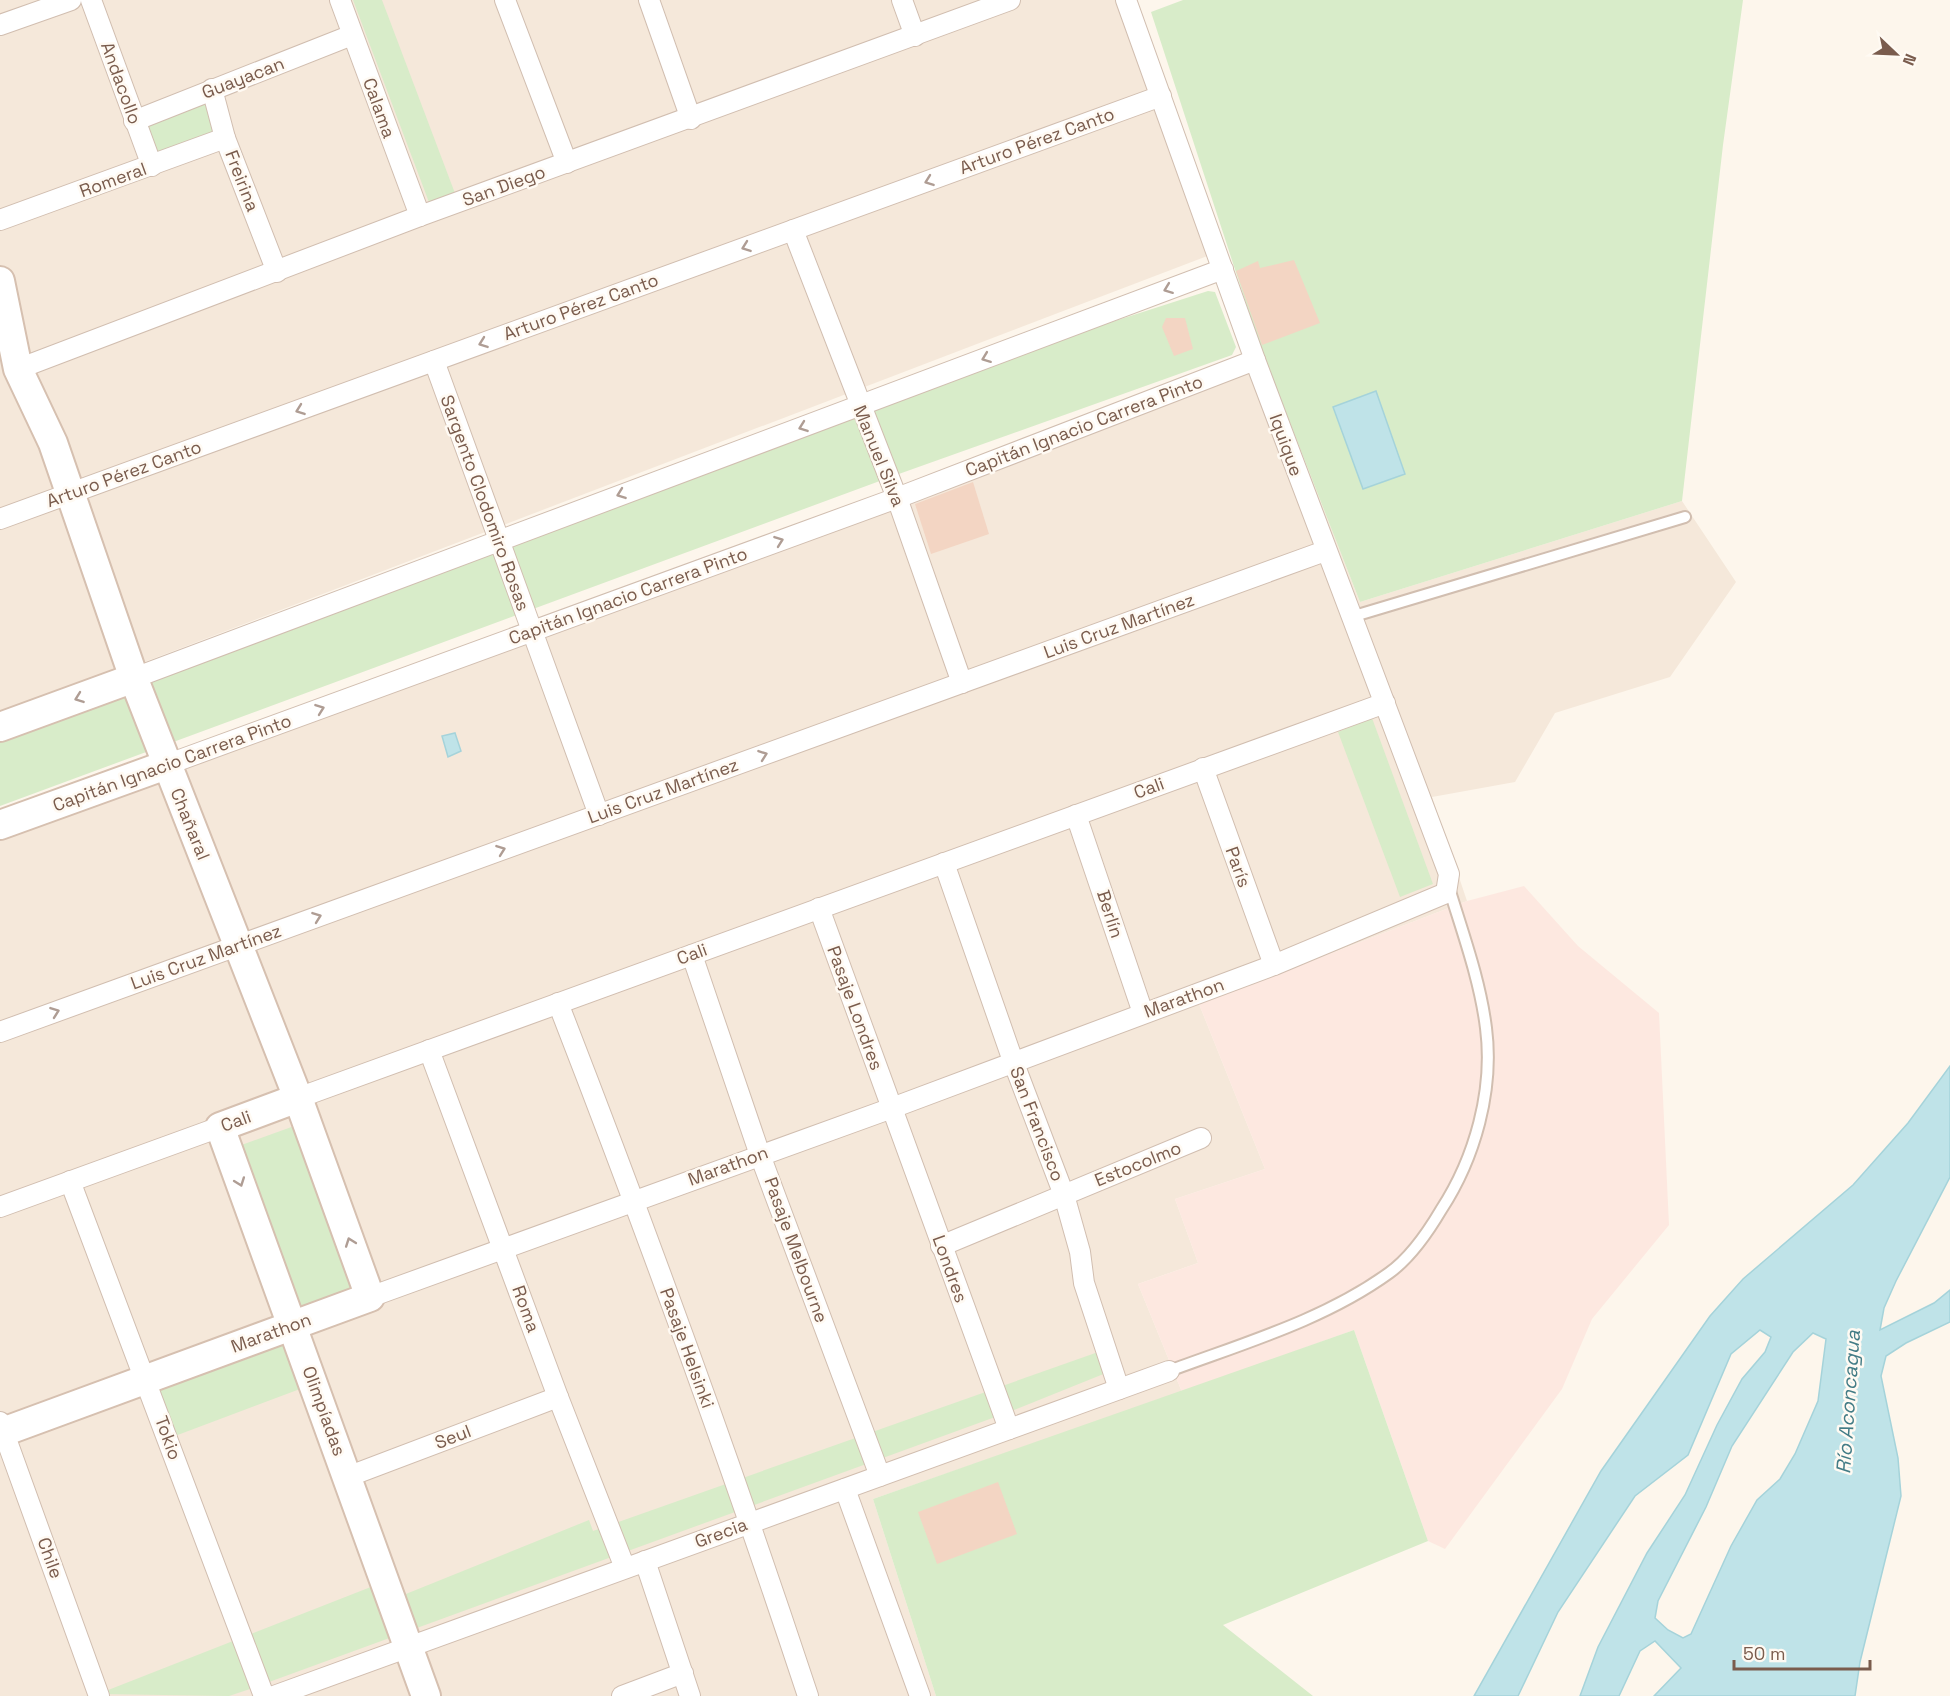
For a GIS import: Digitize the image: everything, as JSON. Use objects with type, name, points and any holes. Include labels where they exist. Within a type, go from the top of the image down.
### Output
[{"type":"street","points":[[0,25],[71,0]]},
{"type":"street","name":"Andacollo","points":[[91,0],[152,166]]},
{"type":"street","name":"Calama","points":[[340,0],[420,216]]},
{"type":"street","points":[[505,0],[567,163]]},
{"type":"street","points":[[649,0],[691,119]]},
{"type":"street","points":[[902,0],[915,36]]},
{"type":"street","name":"San Diego","points":[[9,372],[420,216],[691,119],[1010,0]]},
{"type":"street","name":"Iquique","points":[[1126,0],[1254,360],[1449,874],[1449,888]]},
{"type":"street","name":"Guayacan","points":[[134,121],[352,35]]},
{"type":"street","name":"Freirina","points":[[212,89],[225,138],[277,272]]},
{"type":"street","name":"Arturo Pérez Canto","points":[[0,519],[1161,96]]},
{"type":"street","name":"Romeral","points":[[0,220],[225,138]]},
{"type":"street","name":"Manuel Silva","points":[[792,230],[897,498],[962,683]]},
{"type":"street","points":[[0,727],[1223,269]]},
{"type":"street","name":"Chañaral","points":[[0,281],[9,372],[40,412],[166,765],[298,1098],[369,1297]]},
{"type":"street","name":"Capitán Ignacio Carrera Pinto","points":[[0,825],[897,498],[1254,360]]},
{"type":"street","name":"Sargento Clodomiro Rosas","points":[[434,361],[599,815]]},
{"type":"street","name":"Luis Cruz Martínez","points":[[0,1032],[1325,551]]},
{"type":"street","name":"Cali","points":[[0,1207],[1385,703]]},
{"type":"street","name":"París","points":[[1203,768],[1274,965]]},
{"type":"street","name":"Berlín","points":[[1076,814],[1143,1013]]},
{"type":"street","name":"San Francisco","points":[[944,862],[1013,1061],[1064,1195],[1080,1252],[1084,1283],[1119,1389]]},
{"type":"street","name":"Marathon","points":[[1,1428],[146,1379],[892,1108],[1274,965],[1440,897],[1449,888]]},
{"type":"street","name":"Pasaje Londres","points":[[819,908],[892,1108]]},
{"type":"street","name":"Pasaje Melbourne","points":[[692,955],[760,1155],[880,1476]]},
{"type":"street","name":"Pasaje Helsinki","points":[[558,1003],[634,1200],[750,1523],[808,1696]]},
{"type":"street","name":"Roma","points":[[429,1050],[558,1397],[625,1568]]},
{"type":"street","name":"Londres","points":[[892,1108],[1009,1429]]},
{"type":"street","name":"Olimpíadas","points":[[220,1127],[426,1696]]},
{"type":"street","name":"Estocolmo","points":[[941,1246],[1201,1138]]},
{"type":"street","name":"Tokio","points":[[70,1181],[264,1696]]},
{"type":"street","name":"Grecia","points":[[282,1695],[408,1647],[1169,1371]]},
{"type":"street","name":"Seul","points":[[347,1477],[558,1397]]},
{"type":"street","name":"Chile","points":[[1,1428],[99,1696]]},
{"type":"street","points":[[845,1489],[920,1696]]},
{"type":"street","points":[[645,1561],[690,1696]]},
{"type":"street","points":[[622,1696],[683,1673]]},
{"type":"lane","points":[[1352,617],[1685,517]]},
{"type":"lane","points":[[1169,1371],[1336,1305],[1391,1272],[1428,1231],[1452,1195],[1476,1137],[1488,1080],[1484,1019],[1474,970],[1449,888]]},
{"type":"shaded area","points":[[0,0],[1117,0],[1210,255],[121,671],[0,714]]},
{"type":"shaded area","points":[[1267,364],[1360,602],[1682,501],[1736,582],[1670,677],[1555,713],[1515,782],[1432,797],[1467,901],[1199,1004],[1265,1169],[1175,1199],[1198,1263],[1138,1284],[1182,1392],[873,1499],[936,1696],[0,1696],[0,837]]},
{"type":"shaded area","points":[[1524,886],[1578,946],[1659,1013],[1669,1225],[1592,1319],[1562,1389],[1445,1549],[1428,1541],[1354,1330],[1182,1392],[1138,1284],[1198,1263],[1175,1199],[1265,1169],[1199,1004],[1467,901]]},
{"type":"green space","points":[[353,0],[382,0],[456,196],[430,205]]},
{"type":"green space","points":[[1183,0],[1743,0],[1723,145],[1682,501],[1360,602],[1260,346],[1151,12]]},
{"type":"green space","points":[[206,100],[216,135],[158,158],[144,127]]},
{"type":"green space","points":[[1208,291],[1215,292],[1236,347],[1232,355],[896,475],[0,806],[0,733],[1093,328]]},
{"type":"green space","points":[[1372,718],[1433,884],[1400,897],[1338,732]]},
{"type":"green space","points":[[297,1125],[355,1292],[297,1313],[233,1148]]},
{"type":"green space","points":[[1354,1330],[1428,1541],[1223,1625],[1313,1696],[936,1696],[873,1499]]},
{"type":"green space","points":[[285,1344],[300,1389],[175,1436],[156,1390]]},
{"type":"green space","points":[[1101,1351],[1106,1373],[1009,1412],[247,1690],[229,1696],[98,1694],[381,1583],[386,1602],[589,1520],[593,1531]]},
{"type":"water","points":[[1376,391],[1405,474],[1363,489],[1333,407]]},
{"type":"water","points":[[455,733],[461,751],[448,757],[442,736]]},
{"type":"water","name":"Río Aconcagua","points":[[1950,1066],[1950,1177],[1896,1281],[1884,1308],[1880,1330],[1934,1303],[1950,1290],[1950,1322],[1906,1343],[1886,1356],[1881,1376],[1898,1458],[1901,1496],[1860,1662],[1855,1696],[1654,1696],[1681,1668],[1655,1641],[1640,1651],[1619,1696],[1580,1696],[1598,1647],[1647,1553],[1685,1495],[1717,1425],[1742,1379],[1765,1352],[1771,1337],[1760,1330],[1731,1354],[1688,1455],[1635,1496],[1558,1612],[1518,1696],[1474,1696],[1601,1471],[1710,1316],[1743,1279],[1853,1185],[1908,1123]],"holes":[[[1813,1333],[1826,1339],[1818,1401],[1795,1454],[1780,1479],[1757,1500],[1731,1546],[1691,1634],[1683,1638],[1668,1630],[1655,1618],[1658,1601],[1706,1507],[1732,1446],[1793,1352]]]},
{"type":"building","points":[[1294,260],[1320,323],[1262,345],[1236,271],[1258,261],[1260,268]]},
{"type":"building","points":[[1166,318],[1185,318],[1193,349],[1174,356],[1162,327]]},
{"type":"building","points":[[973,482],[989,534],[931,554],[915,504]]},
{"type":"building","points":[[998,1482],[1017,1534],[937,1564],[918,1512]]}]
